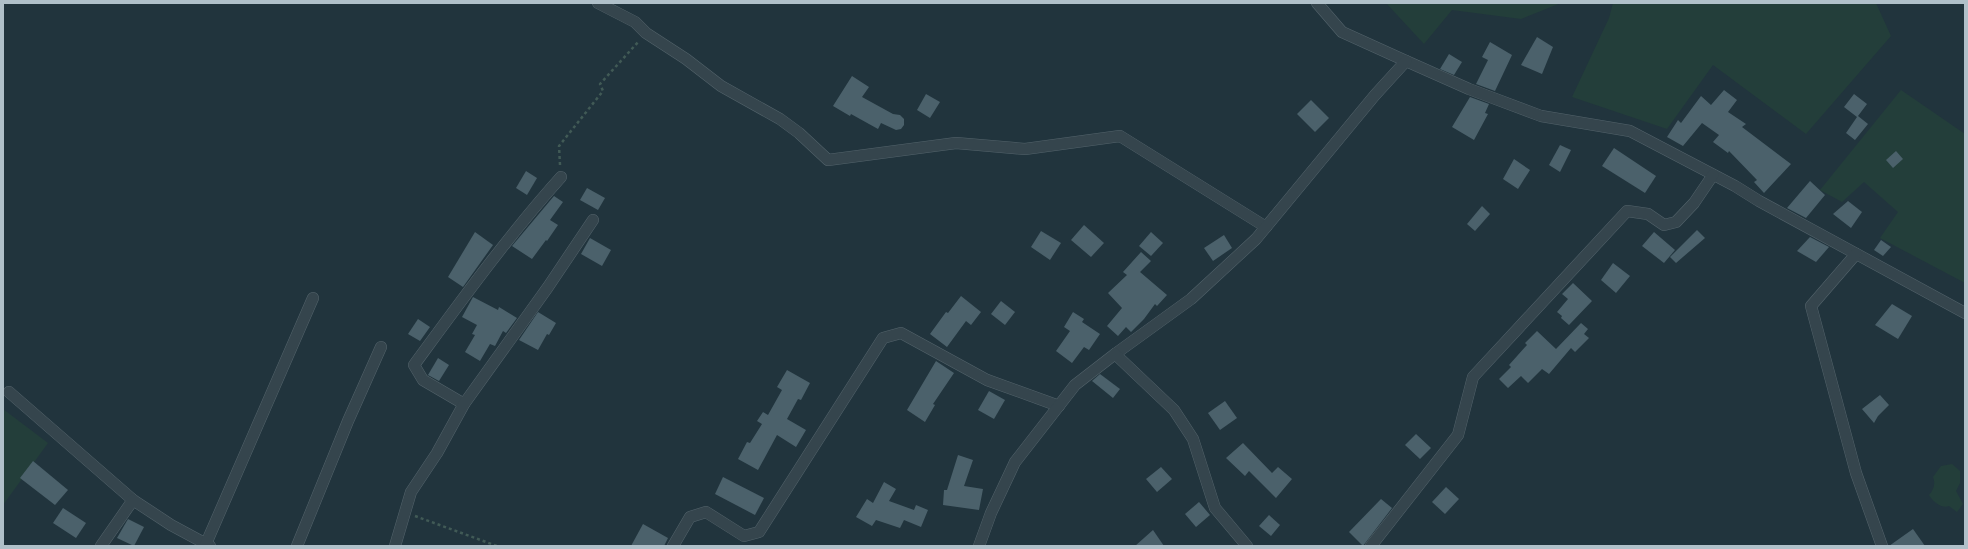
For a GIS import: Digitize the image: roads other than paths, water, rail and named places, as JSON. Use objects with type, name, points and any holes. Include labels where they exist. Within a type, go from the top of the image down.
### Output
[{"type":"street","points":[[598,3],[635,22],[646,33],[686,59],[722,86],[780,119],[799,133],[828,160],[956,143],[1025,149],[1120,136],[1266,227]]},
{"type":"street","points":[[1317,3],[1342,32],[1469,89],[1540,116],[1630,131],[1735,186],[1965,313]]},
{"type":"street","points":[[979,546],[991,513],[1015,462],[1075,385],[1191,299],[1256,239],[1375,95],[1406,62]]},
{"type":"street","points":[[1371,546],[1458,435],[1473,377],[1554,288],[1627,211],[1648,214],[1664,225],[1676,222],[1694,203],[1713,175]]},
{"type":"street","points":[[464,404],[423,380],[414,365],[464,298],[541,200],[561,177]]},
{"type":"street","points":[[395,546],[411,492],[437,453],[464,404],[548,287],[593,220]]},
{"type":"street","points":[[1856,254],[1811,306],[1856,473],[1882,546]]},
{"type":"street","points":[[9,392],[133,500],[171,525],[207,545],[313,298]]},
{"type":"street","points":[[673,546],[690,517],[706,512],[744,536],[759,532],[883,338],[901,333],[987,380],[1059,406]]},
{"type":"street","points":[[298,546],[348,421],[381,348]]},
{"type":"street","points":[[1115,354],[1174,410],[1193,439],[1215,508],[1247,546]]},
{"type":"street","points":[[101,546],[133,500]]}]
